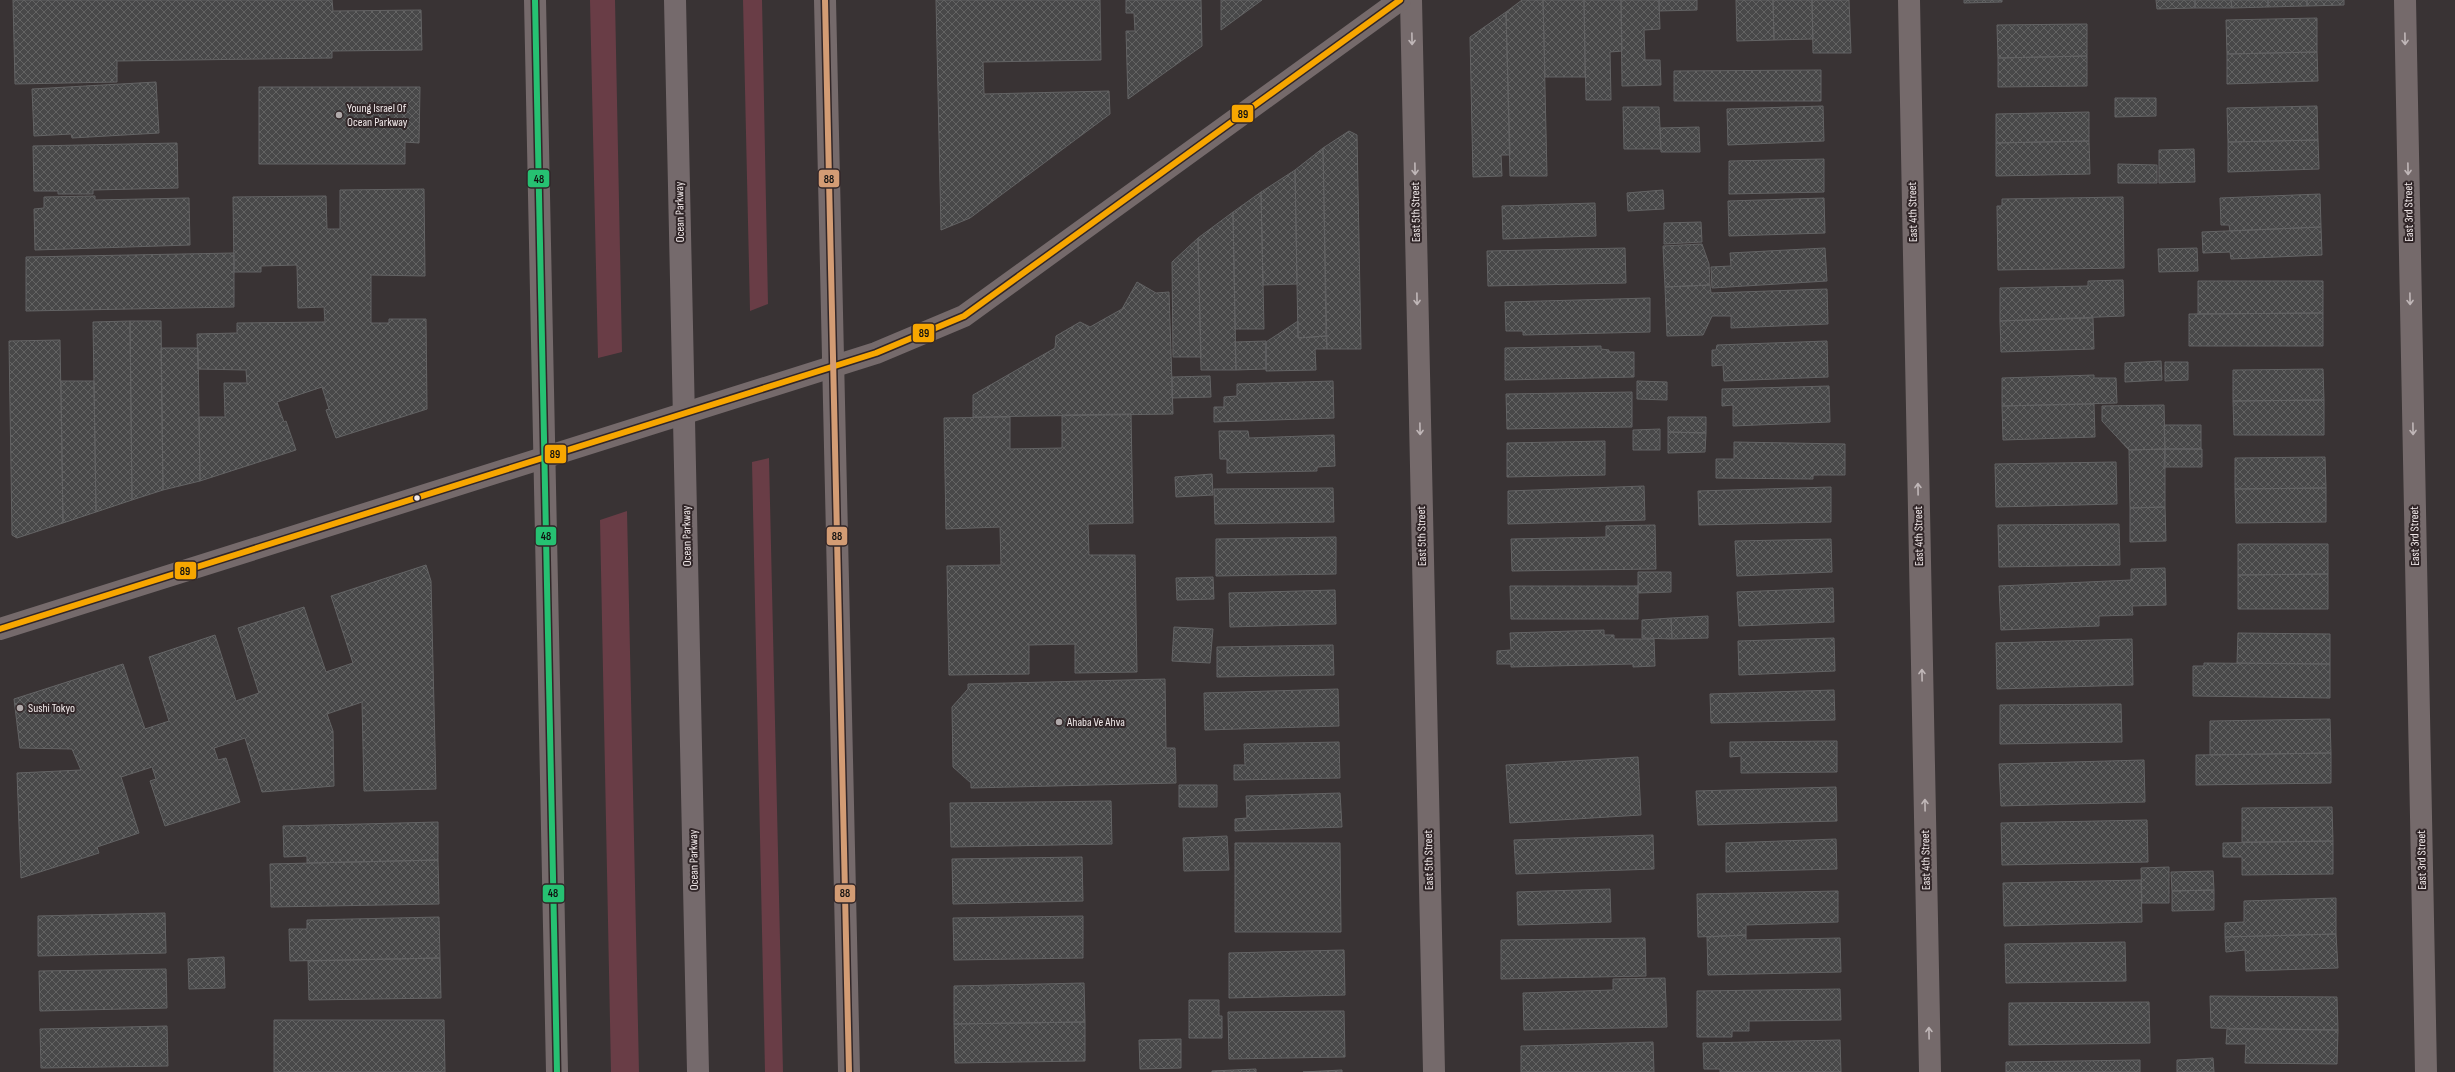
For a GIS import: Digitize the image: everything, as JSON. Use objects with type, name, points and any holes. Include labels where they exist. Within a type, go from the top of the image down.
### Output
[{"type":"main road","name":"Ocean Parkway","points":[[675,0],[698,1072]]},
{"type":"street","points":[[536,0],[557,1072]]},
{"type":"street","points":[[825,0],[849,1072]]},
{"type":"street","points":[[0,629],[876,353],[964,316],[1400,0]]},
{"type":"street","name":"East 5th Street","points":[[1411,0],[1434,1072]]},
{"type":"street","name":"East 4th Street","points":[[1909,0],[1930,1072]]},
{"type":"street","name":"East 3rd Street","points":[[2405,0],[2426,1072]]},
{"type":"shaded area","points":[[590,0],[615,0],[622,352],[598,358]]},
{"type":"shaded area","points":[[743,0],[762,0],[768,304],[750,311]]},
{"type":"shaded area","points":[[769,458],[783,1072],[765,1072],[752,462]]},
{"type":"shaded area","points":[[627,511],[639,1072],[611,1072],[600,520]]},
{"type":"building","points":[[13,0],[332,0],[333,11],[421,10],[422,50],[332,51],[332,58],[117,61],[117,82],[15,84]]},
{"type":"building","points":[[936,0],[1100,0],[1101,60],[983,62],[984,94],[1109,91],[1110,114],[970,218],[941,230]]},
{"type":"building","points":[[1126,0],[1201,0],[1202,46],[1128,99],[1126,31],[1135,31],[1134,13],[1126,13]]},
{"type":"building","points":[[1221,0],[1262,0],[1221,30]]},
{"type":"building","points":[[1522,0],[1543,0],[1547,176],[1510,176],[1506,12]]},
{"type":"building","points":[[1543,0],[1584,0],[1585,77],[1545,77]]},
{"type":"building","points":[[1584,0],[1621,0],[1622,51],[1610,52],[1611,100],[1586,100]]},
{"type":"building","points":[[1621,0],[1659,0],[1660,29],[1644,30],[1645,60],[1660,60],[1661,85],[1622,86]]},
{"type":"building","points":[[1659,0],[1697,0],[1697,10],[1659,11]]},
{"type":"building","points":[[1736,0],[1773,0],[1774,40],[1737,41]]},
{"type":"building","points":[[1773,0],[1812,0],[1813,39],[1774,40]]},
{"type":"building","points":[[1812,0],[1849,0],[1851,53],[1813,53]]},
{"type":"building","points":[[1964,0],[2002,0],[2002,2],[1964,3]]},
{"type":"building","points":[[2156,0],[2195,0],[2195,8],[2157,9]]},
{"type":"building","points":[[2195,0],[2231,0],[2232,8],[2195,8]]},
{"type":"building","points":[[2231,0],[2268,0],[2268,7],[2232,8]]},
{"type":"building","points":[[2268,0],[2307,0],[2307,6],[2268,7]]},
{"type":"building","points":[[2307,0],[2344,0],[2344,5],[2307,6]]},
{"type":"building","points":[[1506,12],[1510,155],[1501,155],[1502,176],[1473,177],[1470,37]]},
{"type":"building","points":[[2317,18],[2317,52],[2227,54],[2226,20]]},
{"type":"building","points":[[2087,24],[2087,56],[1998,58],[1997,25]]},
{"type":"building","points":[[2317,52],[2318,81],[2227,84],[2227,54]]},
{"type":"building","points":[[2087,56],[2087,86],[1998,87],[1998,58]]},
{"type":"building","points":[[1821,70],[1821,101],[1674,101],[1674,71]]},
{"type":"building","points":[[156,82],[159,133],[72,138],[71,134],[34,136],[32,89]]},
{"type":"building","name":"Young Israel Of Ocean Parkway","points":[[259,87],[420,87],[419,143],[405,142],[405,164],[259,164]]},
{"type":"building","points":[[2115,98],[2156,98],[2156,116],[2115,117]]},
{"type":"building","points":[[1823,106],[1824,141],[1728,145],[1727,109]]},
{"type":"building","points":[[2317,106],[2318,140],[2228,142],[2227,108]]},
{"type":"building","points":[[1623,107],[1659,107],[1661,149],[1624,149]]},
{"type":"building","points":[[2089,112],[2089,141],[1996,143],[1996,114]]},
{"type":"building","points":[[1699,127],[1700,152],[1661,152],[1660,128]]},
{"type":"building","points":[[1349,131],[1357,135],[1361,349],[1327,349],[1323,148]]},
{"type":"building","points":[[2318,140],[2319,169],[2228,172],[2228,142]]},
{"type":"building","points":[[2089,141],[2090,174],[1996,176],[1996,143]]},
{"type":"building","points":[[177,143],[178,188],[93,190],[93,194],[58,194],[58,191],[34,191],[33,146]]},
{"type":"building","points":[[1323,148],[1326,336],[1298,338],[1295,170]]},
{"type":"building","points":[[2194,149],[2195,182],[2159,183],[2159,150]]},
{"type":"building","points":[[1824,159],[1824,192],[1729,194],[1729,161]]},
{"type":"building","points":[[2118,164],[2157,165],[2157,183],[2118,183]]},
{"type":"building","points":[[1295,170],[1297,284],[1263,285],[1261,192]]},
{"type":"building","points":[[424,189],[425,276],[371,275],[371,323],[389,323],[389,319],[426,319],[427,409],[336,438],[326,410],[329,409],[322,387],[277,402],[284,422],[286,421],[296,450],[200,481],[199,417],[225,417],[224,383],[247,383],[246,370],[198,369],[197,334],[237,333],[237,323],[325,322],[324,307],[298,308],[297,265],[261,266],[261,272],[234,272],[233,197],[326,196],[327,229],[340,229],[340,190]]},
{"type":"building","points":[[1663,190],[1664,209],[1628,211],[1627,193]]},
{"type":"building","points":[[1261,192],[1264,329],[1235,329],[1233,212]]},
{"type":"building","points":[[2320,194],[2321,227],[2230,231],[2229,225],[2221,225],[2220,198]]},
{"type":"building","points":[[95,196],[95,200],[189,198],[190,245],[35,250],[34,209],[44,208],[44,197]]},
{"type":"building","points":[[2123,197],[2124,268],[1998,270],[1997,206],[2002,206],[2002,199]]},
{"type":"building","points":[[1824,198],[1825,233],[1729,236],[1728,201]]},
{"type":"building","points":[[1595,203],[1596,236],[1503,239],[1502,206]]},
{"type":"building","points":[[1233,212],[1236,370],[1201,370],[1198,238]]},
{"type":"building","points":[[1701,222],[1702,242],[1664,244],[1664,223]]},
{"type":"building","points":[[2321,227],[2322,255],[2231,259],[2230,252],[2203,253],[2202,232]]},
{"type":"building","points":[[1198,238],[1201,357],[1173,357],[1172,262]]},
{"type":"building","points":[[1702,244],[1709,264],[1710,285],[1665,287],[1663,246]]},
{"type":"building","points":[[1625,248],[1626,283],[1488,286],[1487,251]]},
{"type":"building","points":[[1825,248],[1827,281],[1712,288],[1711,267],[1731,266],[1730,253]]},
{"type":"building","points":[[2197,248],[2198,271],[2159,272],[2158,249]]},
{"type":"building","points":[[234,253],[234,307],[26,311],[26,257]]},
{"type":"building","points":[[2123,280],[2124,316],[2000,321],[2000,288],[2088,286],[2088,281]]},
{"type":"building","points":[[2198,281],[2323,281],[2323,313],[2198,314]]},
{"type":"building","points":[[1137,282],[1156,293],[1169,292],[1173,414],[973,417],[973,395],[1055,348],[1056,336],[1080,322],[1090,327],[1122,309]]},
{"type":"building","points":[[1710,285],[1711,293],[1827,289],[1828,324],[1731,328],[1731,316],[1712,316],[1703,335],[1667,336],[1665,287]]},
{"type":"building","points":[[1650,298],[1650,332],[1523,335],[1523,331],[1506,331],[1505,302]]},
{"type":"building","points":[[2323,313],[2323,346],[2189,346],[2189,314]]},
{"type":"building","points":[[2093,318],[2094,349],[2001,352],[2000,321]]},
{"type":"building","points":[[130,321],[161,321],[163,490],[132,500]]},
{"type":"building","points":[[130,321],[132,500],[96,512],[93,322]]},
{"type":"building","points":[[1298,321],[1298,338],[1326,336],[1327,349],[1315,349],[1316,370],[1266,371],[1266,342]]},
{"type":"building","points":[[60,340],[63,523],[17,538],[12,535],[9,341]]},
{"type":"building","points":[[1266,341],[1266,369],[1236,370],[1235,342]]},
{"type":"building","points":[[1827,341],[1828,377],[1724,381],[1723,365],[1712,366],[1712,350],[1716,350],[1717,345]]},
{"type":"building","points":[[1601,346],[1601,349],[1609,350],[1609,352],[1634,352],[1634,377],[1505,380],[1505,348]]},
{"type":"building","points":[[161,348],[198,348],[200,481],[163,490]]},
{"type":"building","points":[[2161,361],[2162,380],[2125,382],[2125,363]]},
{"type":"building","points":[[2165,362],[2188,362],[2188,380],[2165,381]]},
{"type":"building","points":[[2323,369],[2324,400],[2233,401],[2233,370]]},
{"type":"building","points":[[2094,375],[2094,378],[2116,378],[2117,403],[2002,406],[2002,378]]},
{"type":"building","points":[[1210,376],[1211,397],[1172,398],[1172,377]]},
{"type":"building","points":[[61,381],[94,381],[96,512],[63,523]]},
{"type":"building","points":[[1333,381],[1334,418],[1214,422],[1214,407],[1224,407],[1224,397],[1237,396],[1237,384]]},
{"type":"building","points":[[1637,381],[1667,382],[1667,400],[1637,399]]},
{"type":"building","points":[[1829,386],[1830,422],[1733,426],[1733,405],[1722,406],[1722,389]]},
{"type":"building","points":[[1632,392],[1632,427],[1507,429],[1506,394]]},
{"type":"building","points":[[2324,400],[2324,435],[2234,435],[2233,401]]},
{"type":"building","points":[[2094,404],[2095,437],[2003,440],[2002,406]]},
{"type":"building","points":[[2164,405],[2165,449],[2129,450],[2102,421],[2102,406]]},
{"type":"building","points":[[1131,414],[1133,523],[1088,524],[1089,555],[1135,555],[1137,672],[1075,673],[1075,644],[1029,645],[1029,674],[949,675],[947,566],[1001,565],[1000,527],[946,529],[944,418],[1010,417],[1010,449],[1062,448],[1062,415]]},
{"type":"building","points":[[1668,417],[1706,417],[1706,433],[1668,432]]},
{"type":"building","points":[[2164,425],[2201,425],[2201,449],[2165,449]]},
{"type":"building","points":[[1660,429],[1660,450],[1633,450],[1633,430]]},
{"type":"building","points":[[1219,431],[1248,431],[1249,438],[1334,435],[1335,466],[1317,467],[1317,471],[1227,473],[1227,459],[1220,459]]},
{"type":"building","points":[[1668,432],[1706,433],[1705,452],[1668,453]]},
{"type":"building","points":[[1605,441],[1605,475],[1507,477],[1507,443]]},
{"type":"building","points":[[1734,442],[1845,444],[1845,475],[1813,475],[1813,479],[1716,478],[1716,459],[1734,459]]},
{"type":"building","points":[[2165,449],[2202,449],[2202,467],[2164,467]]},
{"type":"building","points":[[2165,449],[2165,507],[2130,508],[2129,450]]},
{"type":"building","points":[[2325,457],[2326,488],[2235,489],[2235,458]]},
{"type":"building","points":[[2116,462],[2117,504],[1996,507],[1995,464]]},
{"type":"building","points":[[1212,474],[1213,495],[1176,497],[1175,477]]},
{"type":"building","points":[[1644,486],[1645,520],[1508,524],[1508,491]]},
{"type":"building","points":[[1831,487],[1831,522],[1699,525],[1698,491]]},
{"type":"building","points":[[1333,488],[1334,522],[1215,524],[1214,489]]},
{"type":"building","points":[[2326,488],[2326,522],[2236,523],[2235,489]]},
{"type":"building","points":[[2165,507],[2166,541],[2130,542],[2130,508]]},
{"type":"building","points":[[2119,524],[2120,565],[1999,567],[1998,525]]},
{"type":"building","points":[[1655,525],[1656,569],[1512,571],[1511,539],[1606,537],[1606,526]]},
{"type":"building","points":[[1336,537],[1336,574],[1216,576],[1216,539]]},
{"type":"building","points":[[1831,539],[1832,572],[1737,576],[1735,541]]},
{"type":"building","points":[[2238,544],[2328,544],[2328,574],[2238,575]]},
{"type":"building","points":[[426,565],[431,581],[436,789],[364,791],[362,702],[327,714],[333,731],[334,786],[262,792],[245,738],[214,748],[218,760],[226,758],[240,802],[165,826],[150,781],[156,779],[152,767],[121,777],[139,833],[97,847],[99,853],[21,878],[17,773],[81,770],[72,749],[20,748],[14,699],[123,664],[145,729],[169,721],[149,657],[215,635],[236,701],[259,693],[238,628],[304,607],[326,672],[353,663],[331,596]]},
{"type":"building","points":[[2165,568],[2166,605],[2132,606],[2133,615],[2099,616],[2099,626],[2001,630],[1999,586],[2131,580],[2131,569]]},
{"type":"building","points":[[1638,572],[1671,572],[1671,592],[1638,593]]},
{"type":"building","points":[[2328,574],[2328,609],[2238,609],[2238,575]]},
{"type":"building","points":[[1213,577],[1214,599],[1177,600],[1176,578]]},
{"type":"building","points":[[1510,586],[1638,586],[1638,619],[1511,619]]},
{"type":"building","points":[[1833,588],[1834,622],[1739,626],[1737,592]]},
{"type":"building","points":[[1335,590],[1336,624],[1230,627],[1229,593]]},
{"type":"building","points":[[1708,616],[1708,638],[1672,639],[1671,618]]},
{"type":"building","points":[[1671,618],[1672,639],[1642,638],[1642,620]]},
{"type":"building","points":[[1174,627],[1213,629],[1210,663],[1172,661]]},
{"type":"building","points":[[1604,630],[1604,635],[1614,635],[1614,639],[1654,639],[1655,666],[1633,667],[1633,664],[1511,667],[1511,664],[1497,664],[1497,651],[1511,650],[1510,633]]},
{"type":"building","points":[[2238,633],[2330,634],[2330,664],[2237,663]]},
{"type":"building","points":[[1834,638],[1835,671],[1739,675],[1738,641]]},
{"type":"building","points":[[2132,639],[2133,685],[1997,689],[1996,643]]},
{"type":"building","points":[[1333,645],[1334,675],[1217,677],[1217,647]]},
{"type":"building","points":[[2204,663],[2330,664],[2330,698],[2193,696],[2193,666],[2204,666]]},
{"type":"building","name":"Ahaba Ve Ahva","points":[[1165,679],[1166,748],[1175,748],[1176,783],[971,788],[971,783],[953,767],[952,707],[968,689],[968,684]]},
{"type":"building","points":[[1338,689],[1339,726],[1205,730],[1204,693]]},
{"type":"building","points":[[1834,690],[1835,720],[1711,723],[1710,694]]},
{"type":"building","points":[[2121,704],[2122,742],[2000,744],[2000,705]]},
{"type":"building","points":[[2330,719],[2331,753],[2210,755],[2210,721]]},
{"type":"building","points":[[1837,741],[1837,772],[1741,773],[1741,756],[1730,757],[1730,742]]},
{"type":"building","points":[[1339,742],[1340,778],[1234,780],[1234,765],[1245,765],[1244,744]]},
{"type":"building","points":[[2331,753],[2331,783],[2196,785],[2196,755]]},
{"type":"building","points":[[1638,757],[1641,815],[1510,823],[1506,765]]},
{"type":"building","points":[[2144,760],[2145,802],[2001,806],[1999,764]]},
{"type":"building","points":[[1179,785],[1217,785],[1217,807],[1179,807]]},
{"type":"building","points":[[1836,787],[1837,821],[1698,825],[1696,791]]},
{"type":"building","points":[[1340,793],[1342,827],[1235,831],[1235,819],[1247,818],[1246,796]]},
{"type":"building","points":[[1111,801],[1112,844],[951,847],[950,803]]},
{"type":"building","points":[[2332,807],[2333,841],[2242,842],[2242,808]]},
{"type":"building","points":[[2147,820],[2148,862],[2002,865],[2001,823]]},
{"type":"building","points":[[438,822],[438,860],[307,863],[307,856],[284,857],[283,826]]},
{"type":"building","points":[[1653,835],[1654,869],[1516,874],[1514,840]]},
{"type":"building","points":[[1227,836],[1229,870],[1184,871],[1183,838]]},
{"type":"building","points":[[1836,839],[1837,869],[1726,872],[1726,843]]},
{"type":"building","points":[[2333,841],[2333,874],[2242,875],[2242,857],[2223,857],[2223,843]]},
{"type":"building","points":[[1235,843],[1340,843],[1341,932],[1235,932]]},
{"type":"building","points":[[1082,857],[1083,901],[953,904],[952,859]]},
{"type":"building","points":[[438,860],[439,904],[271,907],[270,864]]},
{"type":"building","points":[[2169,867],[2169,903],[2142,903],[2141,868]]},
{"type":"building","points":[[2213,871],[2214,890],[2172,891],[2171,872]]},
{"type":"building","points":[[2141,880],[2142,922],[2004,926],[2003,883]]},
{"type":"building","points":[[1610,889],[1611,922],[1518,925],[1517,892]]},
{"type":"building","points":[[2214,890],[2214,910],[2172,911],[2172,891]]},
{"type":"building","points":[[1838,891],[1838,922],[1746,925],[1746,935],[1698,937],[1697,894]]},
{"type":"building","points":[[2336,898],[2336,934],[2225,937],[2225,923],[2244,922],[2244,901]]},
{"type":"building","points":[[165,913],[166,953],[38,956],[38,916]]},
{"type":"building","points":[[1083,916],[1083,958],[954,960],[953,918]]},
{"type":"building","points":[[439,917],[440,958],[290,961],[289,929],[307,929],[307,920]]},
{"type":"building","points":[[2336,934],[2338,968],[2246,971],[2245,950],[2226,952],[2225,937]]},
{"type":"building","points":[[1746,935],[1746,940],[1840,938],[1841,972],[1708,975],[1707,937]]},
{"type":"building","points":[[1645,938],[1646,976],[1501,979],[1501,940]]},
{"type":"building","points":[[2125,942],[2126,981],[2006,983],[2005,944]]},
{"type":"building","points":[[1344,950],[1345,995],[1229,998],[1229,953]]},
{"type":"building","points":[[224,957],[225,988],[189,989],[188,959]]},
{"type":"building","points":[[440,958],[441,998],[309,1000],[308,961]]},
{"type":"building","points":[[166,969],[167,1008],[40,1011],[39,971]]},
{"type":"building","points":[[1665,978],[1667,1027],[1524,1030],[1523,993],[1613,990],[1613,979]]},
{"type":"building","points":[[1084,983],[1085,1022],[954,1024],[954,986]]},
{"type":"building","points":[[1840,989],[1841,1020],[1749,1021],[1749,1031],[1732,1031],[1732,1037],[1697,1037],[1697,991]]},
{"type":"building","points":[[2210,996],[2337,997],[2338,1030],[2211,1028]]},
{"type":"building","points":[[1189,1000],[1219,1000],[1219,1016],[1222,1016],[1222,1038],[1189,1038]]},
{"type":"building","points":[[2149,1002],[2150,1043],[2009,1045],[2009,1003]]},
{"type":"building","points":[[1344,1011],[1345,1057],[1229,1059],[1228,1012]]},
{"type":"building","points":[[274,1020],[444,1020],[445,1072],[274,1072]]},
{"type":"building","points":[[1085,1022],[1085,1061],[955,1063],[954,1024]]},
{"type":"building","points":[[167,1026],[168,1066],[41,1068],[40,1029]]},
{"type":"building","points":[[2227,1029],[2338,1030],[2337,1064],[2245,1063],[2246,1044],[2226,1044]]},
{"type":"building","points":[[1181,1039],[1181,1068],[1140,1069],[1139,1040]]},
{"type":"building","points":[[1840,1040],[1841,1072],[1720,1072],[1720,1069],[1704,1069],[1703,1043]]},
{"type":"building","points":[[1653,1042],[1654,1072],[1521,1072],[1521,1046]]},
{"type":"building","points":[[2213,1058],[2214,1072],[2177,1072],[2177,1060]]},
{"type":"building","points":[[2140,1060],[2140,1072],[2006,1072],[2006,1062]]},
{"type":"building","points":[[1256,1069],[1256,1072],[1212,1072],[1212,1071]]},
{"type":"building","points":[[1342,1070],[1342,1072],[1303,1072]]},
{"type":"transit line","name":"48","points":[[535,0],[557,1072]]},
{"type":"transit line","name":"88","points":[[825,0],[849,1072]]},
{"type":"transit line","name":"89","points":[[0,629],[876,353],[964,316],[1400,0]]},
{"type":"place","name":"Young Israel Of Ocean Parkway","points":[[339,115]]},
{"type":"place","name":"Sushi Tokyo","points":[[20,708]]},
{"type":"place","name":"Ahaba Ve Ahva","points":[[1059,722]]}]
